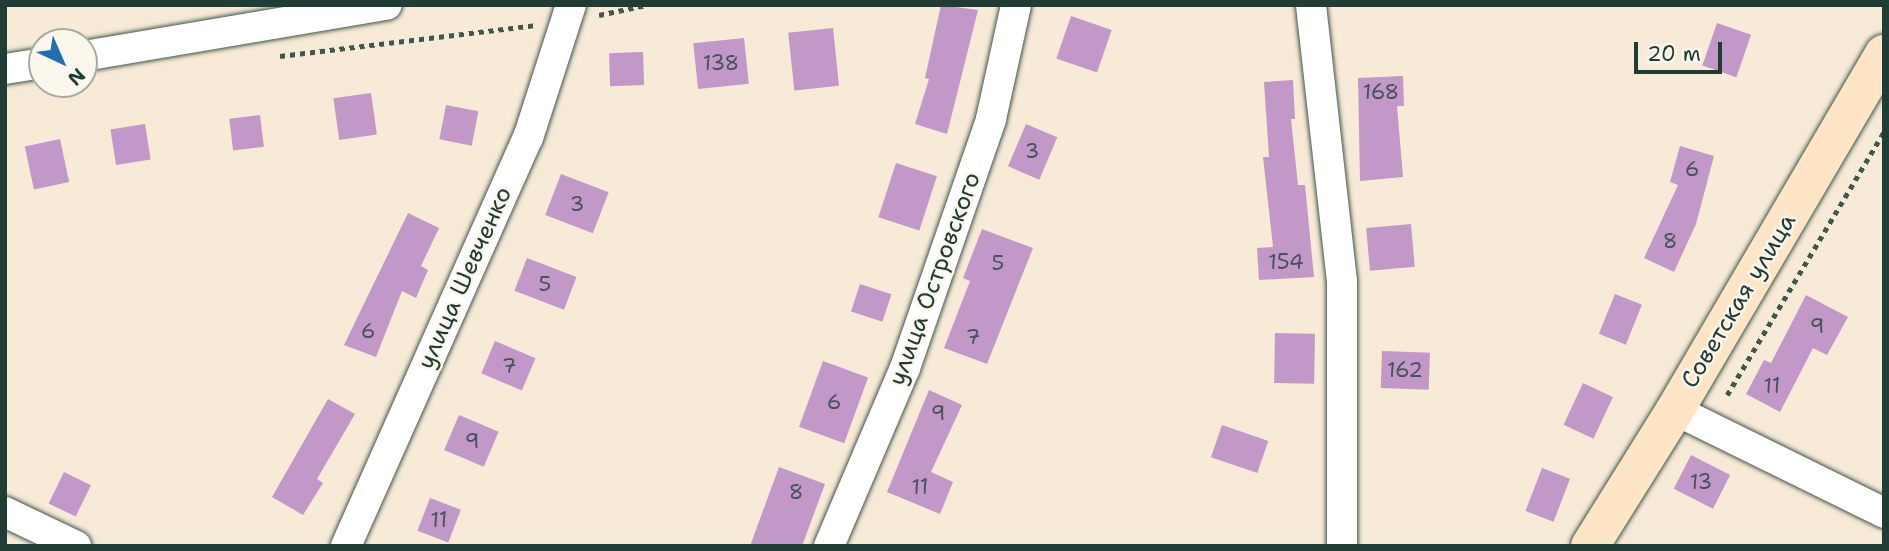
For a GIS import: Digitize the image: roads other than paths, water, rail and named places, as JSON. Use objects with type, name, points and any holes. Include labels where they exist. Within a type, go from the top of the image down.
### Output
[{"type":"main road","name":"Советская улица","points":[[1590,546],[1690,419],[1884,54]]},
{"type":"street","points":[[98,54],[387,5]]},
{"type":"street","name":"улица Островского","points":[[829,546],[905,368],[991,119],[1016,5]]},
{"type":"street","points":[[1311,5],[1342,281],[1342,546]]},
{"type":"street","name":"улица Шевченко","points":[[345,546],[528,138],[568,13]]},
{"type":"street","points":[[5,69],[28,65]]},
{"type":"street","points":[[1690,419],[1884,513]]},
{"type":"street","points":[[5,512],[76,546]]}]
